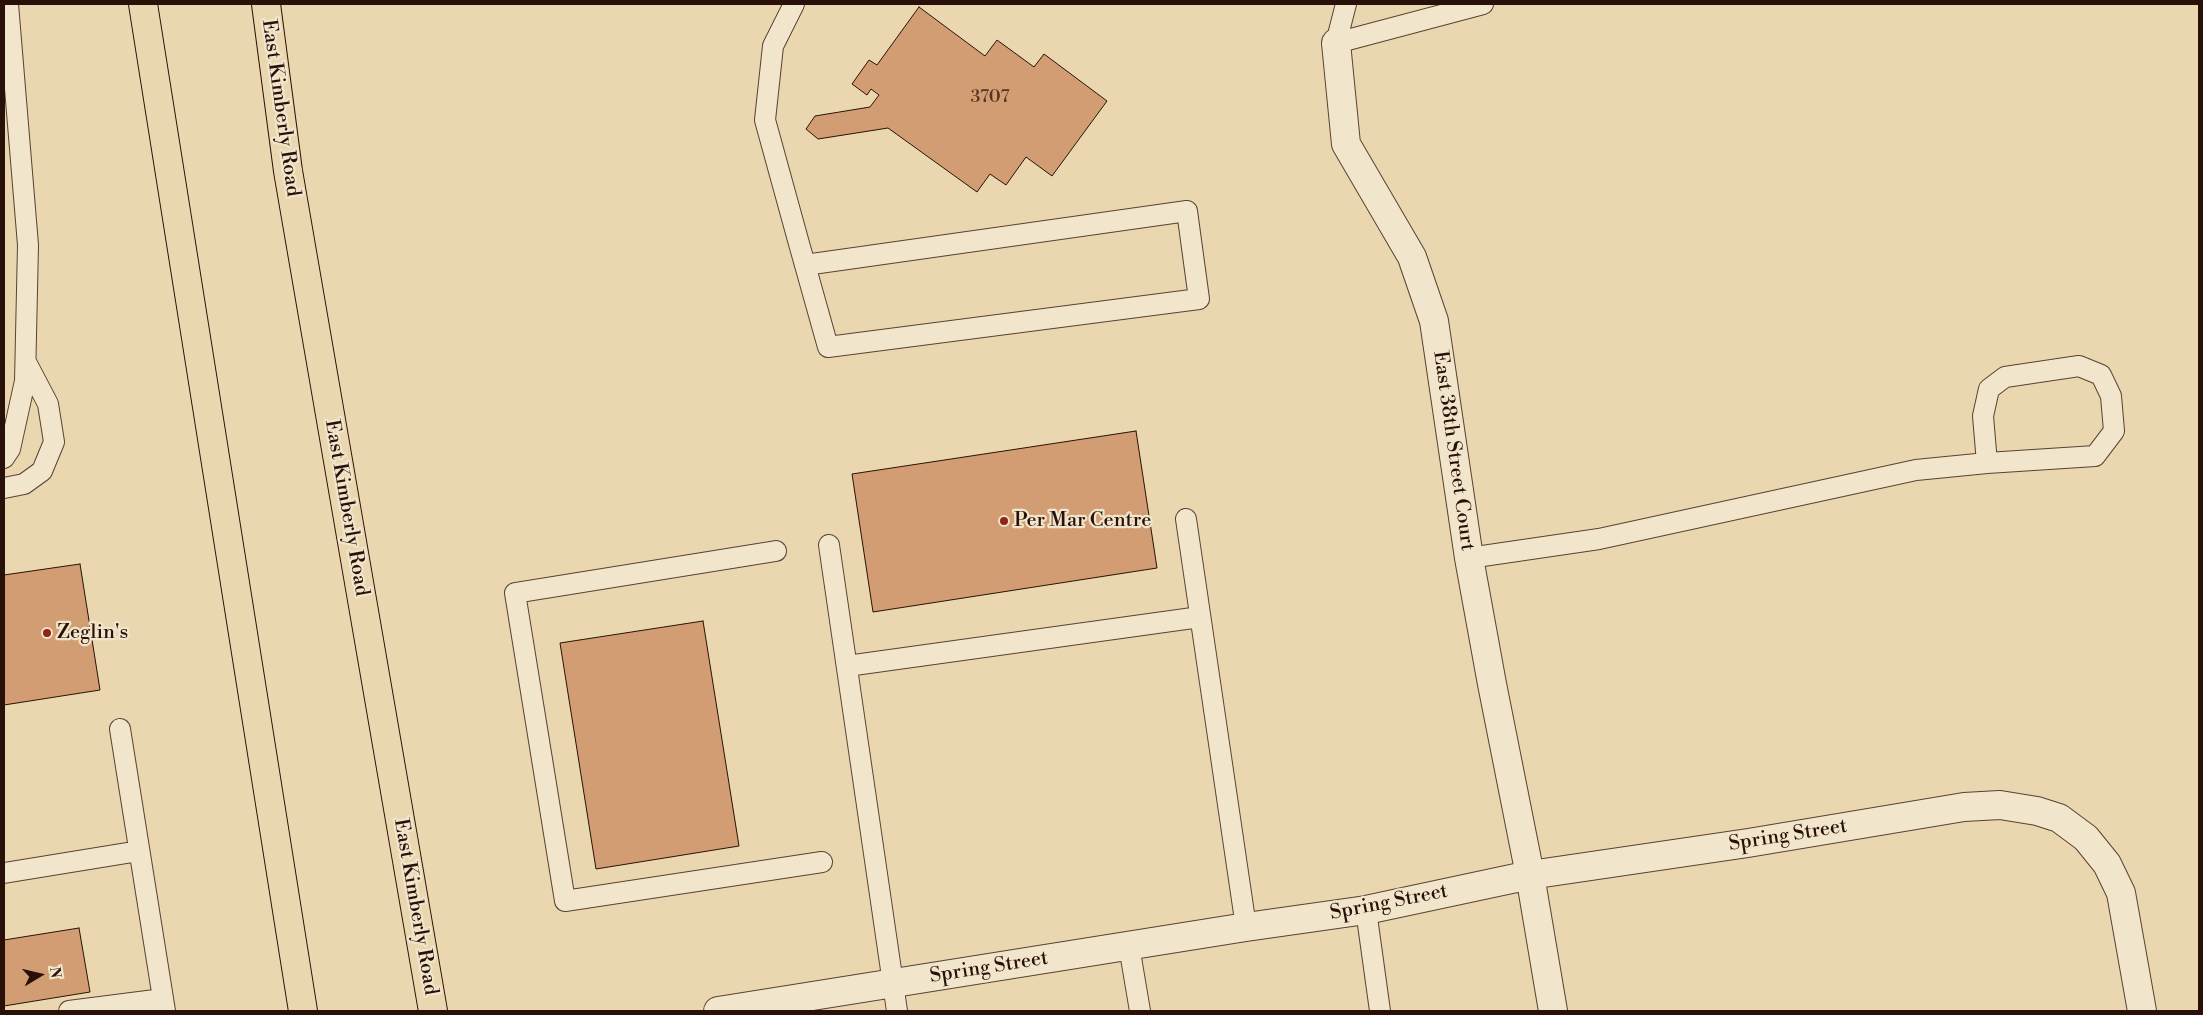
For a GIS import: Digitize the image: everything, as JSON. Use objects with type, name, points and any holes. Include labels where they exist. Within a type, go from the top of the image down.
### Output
[{"type":"main road","points":[[144,4],[303,1011]]},
{"type":"main road","name":"East Kimberly Road","points":[[266,4],[288,171],[433,1011]]},
{"type":"street","name":"East 38th Street Court","points":[[1336,43],[1346,144],[1412,257],[1434,321],[1469,558],[1530,875],[1553,1011]]},
{"type":"street","name":"Spring Street","points":[[718,1011],[1246,927],[1366,910],[1530,875],[1748,844],[1964,807],[2000,804],[2037,811],[2058,818],[2086,838],[2107,864],[2121,893],[2142,1011]]},
{"type":"lane","points":[[4,458],[10,449],[25,381],[28,245],[8,4]]},
{"type":"lane","points":[[794,4],[773,46],[765,120],[805,265],[828,347],[1200,299],[1187,211],[805,265]]},
{"type":"lane","points":[[1346,4],[1336,43],[1483,4]]},
{"type":"lane","points":[[4,488],[24,484],[42,471],[54,442],[48,404],[26,362]]},
{"type":"lane","points":[[1469,558],[1599,539],[1916,470],[2095,456],[2114,431],[2111,396],[2100,374],[2080,366],[2005,377],[1989,388],[1983,416],[1988,463]]},
{"type":"lane","points":[[1186,519],[1246,927]]},
{"type":"lane","points":[[829,545],[897,1011]]},
{"type":"lane","points":[[776,551],[515,593],[565,901],[822,862]]},
{"type":"lane","points":[[847,666],[1200,617]]},
{"type":"lane","points":[[69,1011],[164,1005],[120,729]]},
{"type":"lane","points":[[4,873],[140,851]]},
{"type":"lane","points":[[1366,910],[1380,1011]]},
{"type":"lane","points":[[1129,946],[1140,1011]]},
{"type":"building","points":[[919,7],[985,56],[997,40],[1034,67],[1044,54],[1107,101],[1052,176],[1026,157],[1006,185],[990,174],[977,192],[888,128],[818,139],[806,129],[815,116],[870,107],[879,95],[871,89],[867,95],[852,84],[869,60],[877,65]]},
{"type":"building","name":"Per Mar Centre","points":[[1136,431],[1157,568],[873,612],[852,474]]},
{"type":"building","name":"Zeglin's","points":[[80,564],[100,690],[4,705],[4,575]]},
{"type":"building","points":[[703,621],[739,846],[596,869],[560,643]]},
{"type":"building","points":[[79,928],[90,992],[4,1006],[4,940]]},
{"type":"place","name":"Per Mar Centre","points":[[1004,521]]},
{"type":"place","name":"Zeglin's","points":[[47,633]]}]
